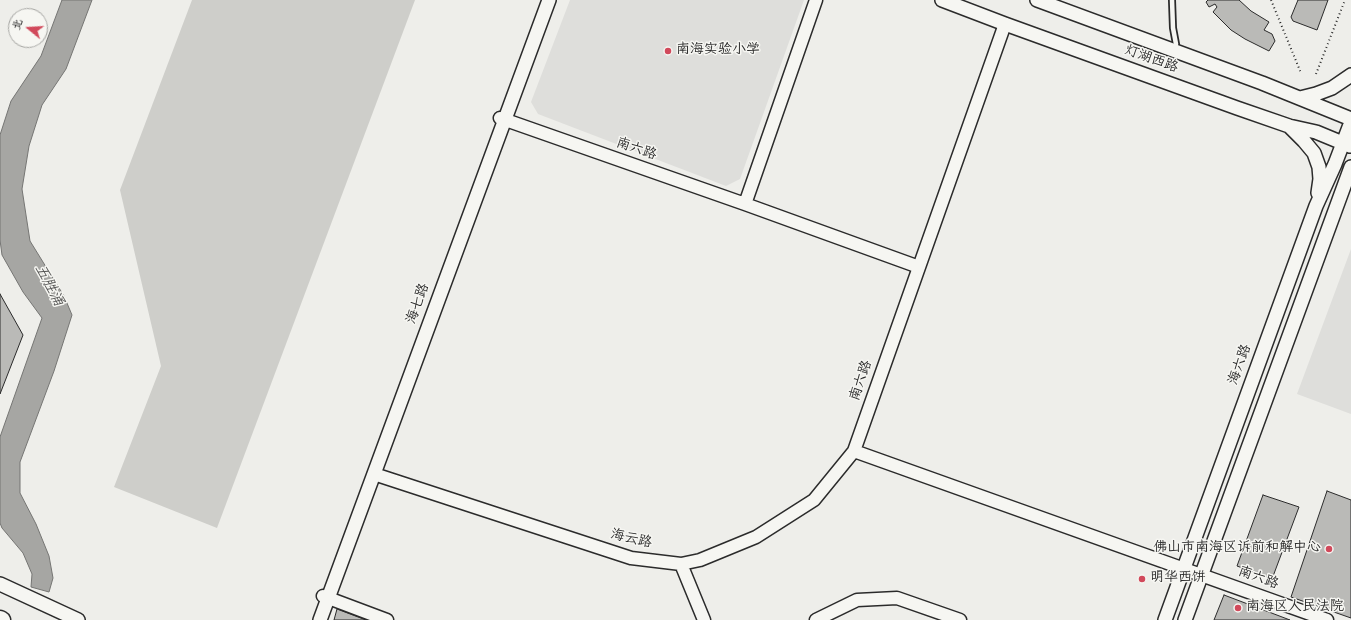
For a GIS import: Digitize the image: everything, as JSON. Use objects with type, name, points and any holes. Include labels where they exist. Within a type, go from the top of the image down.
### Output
[{"type":"main road","name":"海七路","points":[[314,620],[326,597],[374,474],[544,0]]},
{"type":"main road","name":"海七路","points":[[320,620],[326,597],[502,119],[549,0]]},
{"type":"main road","name":"灯湖西路","points":[[942,0],[1288,126],[1316,132],[1347,145]]},
{"type":"main road","name":"灯湖西路","points":[[1037,0],[1300,98],[1351,121]]},
{"type":"main road","points":[[1300,98],[1332,88],[1351,75]]},
{"type":"main road","name":"海六路","points":[[1165,620],[1316,206],[1347,145],[1351,121]]},
{"type":"main road","points":[[1288,126],[1314,153],[1319,167],[1320,179],[1316,206]]},
{"type":"main road","points":[[1185,620],[1351,167]]},
{"type":"main road","points":[[1333,214],[1347,194],[1351,191]]},
{"type":"main road","points":[[0,584],[78,620]]},
{"type":"street","points":[[745,204],[816,0]]},
{"type":"street","points":[[919,266],[1005,24]]},
{"type":"street","name":"南六路","points":[[502,119],[919,266],[854,451],[1327,620]]},
{"type":"street","name":"海云路","points":[[374,474],[631,558],[681,564],[700,560],[756,537],[814,500],[854,451]]},
{"type":"street","points":[[681,564],[704,620]]},
{"type":"street","points":[[326,597],[387,620]]},
{"type":"street","points":[[816,620],[857,600],[897,598],[960,620]]},
{"type":"lane","points":[[1172,0],[1173,28],[1176,44]]},
{"type":"path","points":[[1271,0],[1302,72]]},
{"type":"path","points":[[1316,74],[1345,0]]},
{"type":"shaded area","points":[[192,0],[415,0],[217,528],[114,487],[161,366],[120,190]]},
{"type":"shaded area","name":"南海实验小学","points":[[570,0],[804,0],[740,179],[726,186],[538,114],[531,102]]},
{"type":"shaded area","points":[[1351,249],[1351,414],[1297,394]]},
{"type":"water","name":"五胜涌","points":[[62,0],[92,0],[66,69],[42,105],[29,146],[22,189],[30,241],[64,296],[72,315],[54,371],[20,462],[20,493],[36,524],[49,556],[53,578],[49,592],[31,587],[32,574],[23,553],[2,528],[0,523],[0,437],[42,318],[23,292],[2,255],[0,240],[0,135],[11,101],[41,56],[44,48],[48,48],[48,37]]},
{"type":"building","points":[[1208,0],[1239,0],[1251,11],[1269,22],[1264,30],[1272,34],[1275,41],[1269,51],[1231,30],[1213,12],[1217,7],[1215,4],[1209,7],[1206,2]]},
{"type":"building","points":[[1298,0],[1328,0],[1317,30],[1293,21],[1291,17]]},
{"type":"building","points":[[0,294],[23,335],[0,394]]},
{"type":"building","name":"佛山市南海区诉前和解中心","points":[[1327,491],[1351,500],[1351,618],[1291,597]]},
{"type":"building","points":[[1263,495],[1299,507],[1272,579],[1237,566]]},
{"type":"building","name":"南海区人民法院","points":[[1224,595],[1290,620],[1214,620]]},
{"type":"building","points":[[337,609],[366,620],[334,620]]},
{"type":"place","name":"南海实验小学","points":[[668,51]]},
{"type":"place","name":"佛山市南海区诉前和解中心","points":[[1329,549]]},
{"type":"place","name":"明华西饼","points":[[1142,579]]},
{"type":"place","name":"南海区人民法院","points":[[1238,608]]}]
